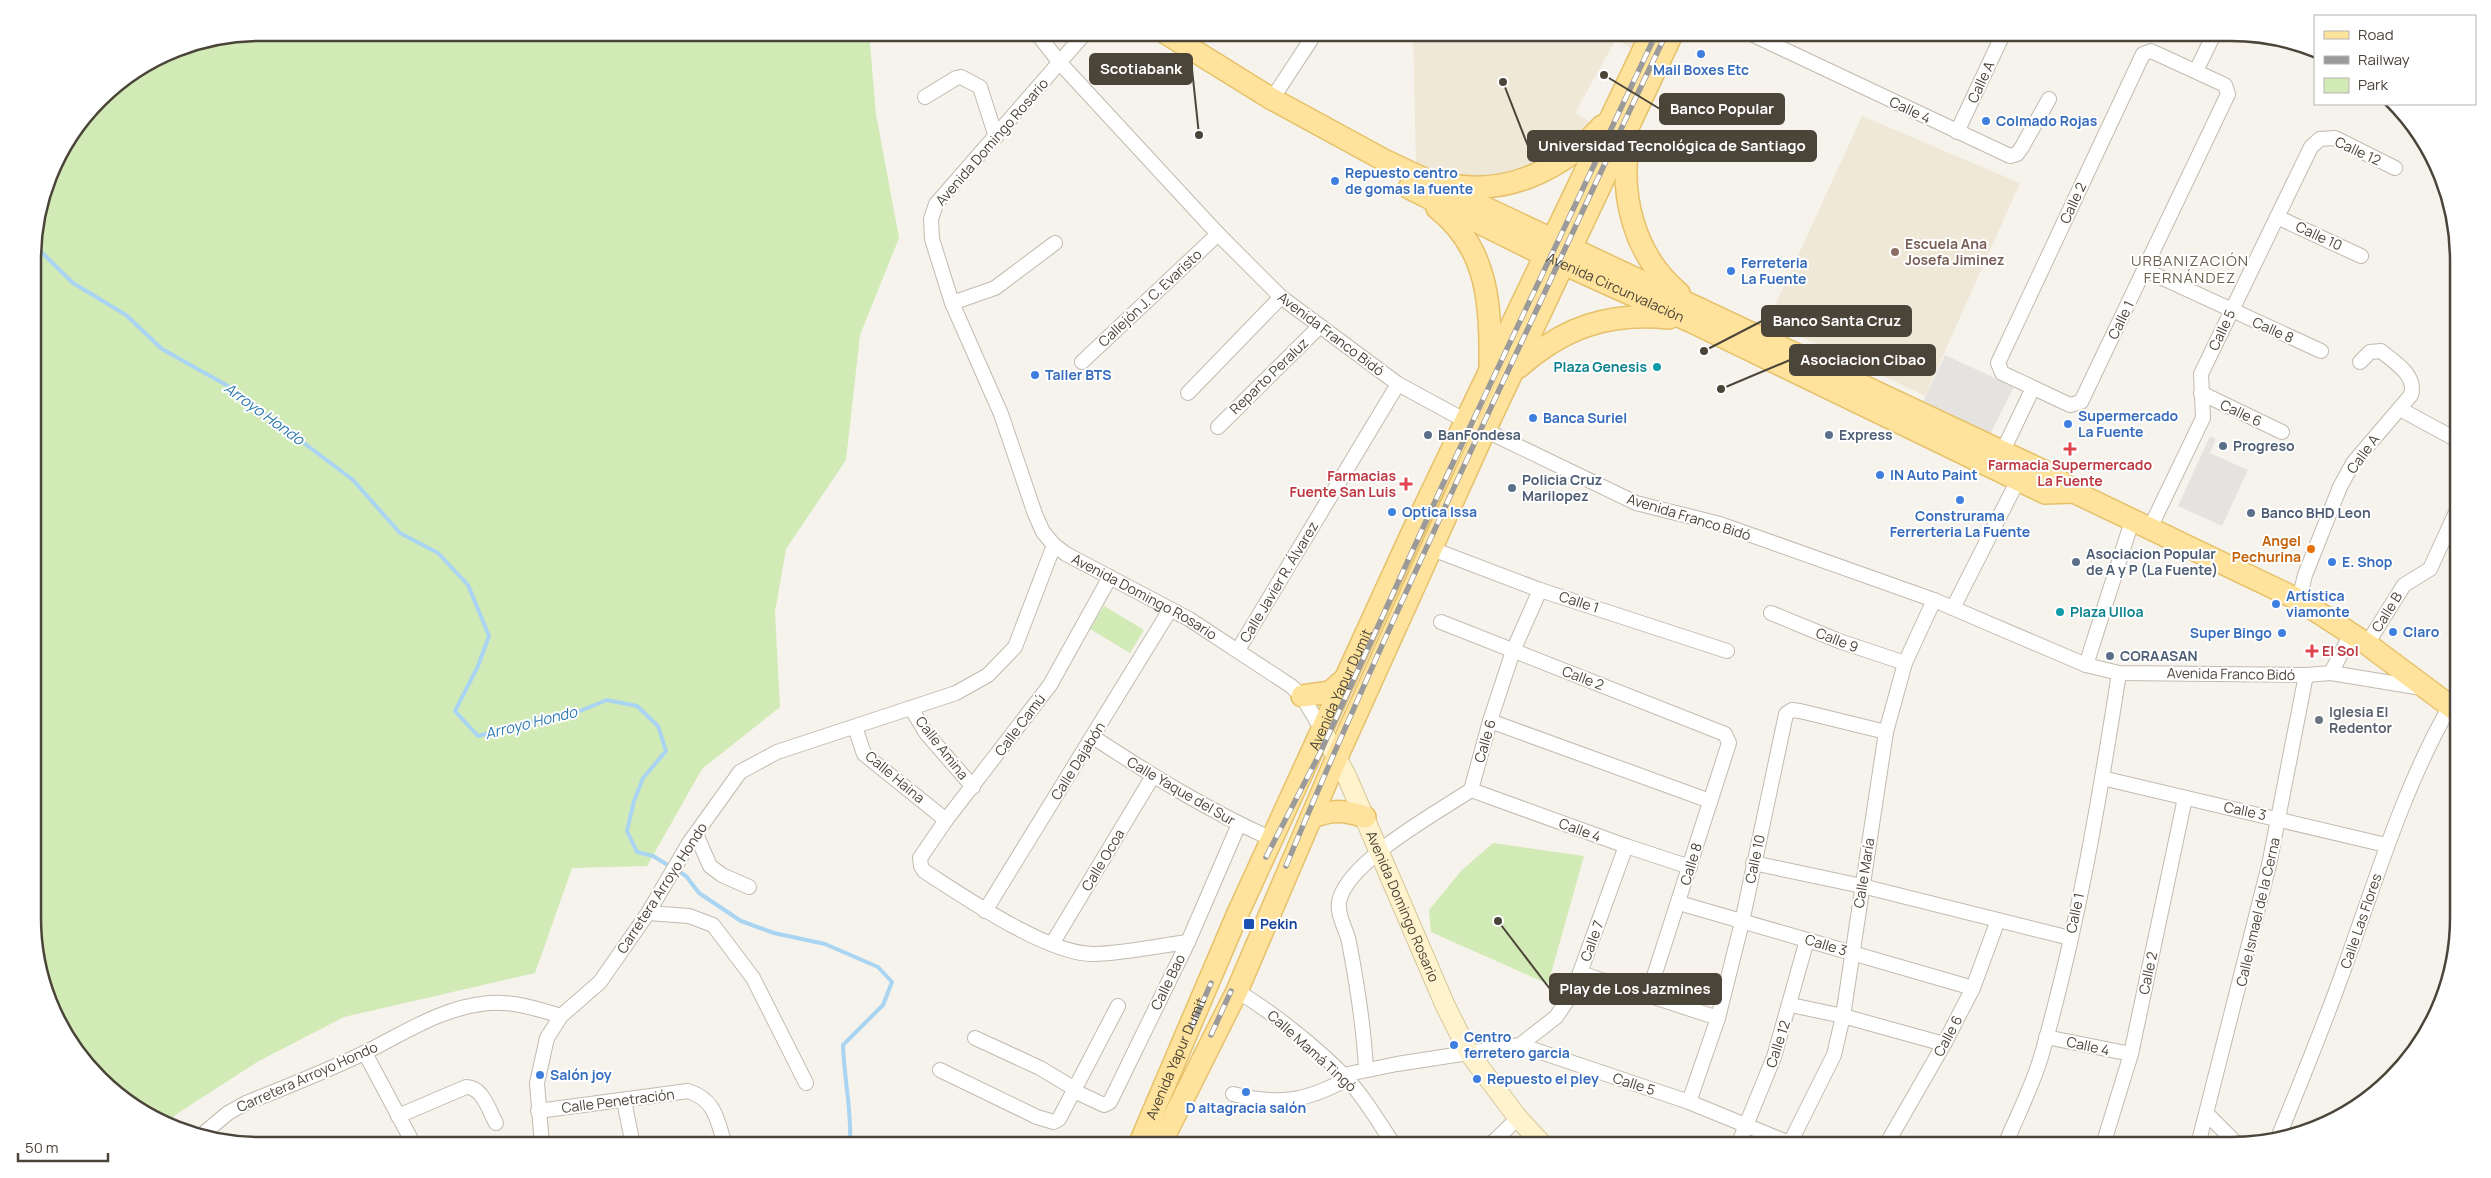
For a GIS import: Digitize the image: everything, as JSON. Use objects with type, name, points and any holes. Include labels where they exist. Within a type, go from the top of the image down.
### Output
[{"type":"main road","name":"Avenida Circunvalación","points":[[1175,41],[1234,89],[1272,114],[1999,461],[2052,475],[2074,492],[2299,600],[2359,639],[2450,706]]},
{"type":"main road","name":"Avenida Circunvalación","points":[[1177,41],[1416,184]]},
{"type":"main road","points":[[1649,41],[1624,114],[1625,178],[1629,211],[1638,237],[1654,266],[1695,315]]},
{"type":"main road","points":[[1558,251],[1624,114],[1668,41]]},
{"type":"main road","points":[[1416,184],[1492,186],[1524,180],[1552,168],[1624,114]]},
{"type":"main road","points":[[1416,184],[1465,238],[1478,263],[1486,286],[1490,309],[1490,370]]},
{"type":"main road","name":"Avenida Yapur Dumit","points":[[1164,1137],[1237,991],[1337,757],[1432,549],[1475,426],[1490,370],[1558,251]]},
{"type":"main road","name":"Avenida Yapur Dumit","points":[[1142,1137],[1210,976],[1346,677],[1475,426],[1513,372],[1558,251]]},
{"type":"main road","points":[[1513,372],[1544,346],[1585,325],[1616,317],[1695,315]]},
{"type":"main road","name":"Avenida Circunvalación","points":[[1999,461],[2018,480],[2045,493],[2074,492]]},
{"type":"main road","points":[[1302,696],[1330,692],[1339,686],[1346,677]]},
{"type":"main road","name":"Avenida Domingo Rosario","points":[[1322,730],[1365,817],[1445,1005],[1469,1053],[1518,1118],[1536,1137]]},
{"type":"main road","points":[[1311,818],[1334,810],[1350,811],[1365,817]]},
{"type":"street","name":"Avenida Franco Bidó","points":[[1043,41],[1060,63],[1218,234],[1281,297],[1398,384],[1475,426],[1636,503],[1720,524],[1934,600],[2086,665],[2119,673],[2306,676],[2331,673],[2427,688]]},
{"type":"street","name":"Avenida Domingo Rosario","points":[[1078,41],[936,204],[932,211],[932,239],[952,303],[965,338],[1001,414],[1035,514],[1043,532],[1054,545],[1066,554],[1170,610],[1238,650],[1291,686],[1302,696],[1322,730]]},
{"type":"street","points":[[1272,99],[1310,41]]},
{"type":"street","name":"Calle 4","points":[[1766,41],[2010,156],[2017,154],[2049,99]]},
{"type":"street","name":"Calle A","points":[[1958,132],[2000,41]]},
{"type":"street","points":[[2196,71],[2210,41]]},
{"type":"street","name":"Calle 2","points":[[2033,388],[2002,373],[1998,363],[2143,54],[2151,51],[2196,71]]},
{"type":"street","name":"Calle 1","points":[[2033,388],[2070,405],[2081,402],[2228,94],[2225,85],[2196,71]]},
{"type":"street","points":[[925,97],[956,78],[961,78],[980,87],[996,137]]},
{"type":"street","name":"Calle 12","points":[[2320,139],[2335,138],[2395,168]]},
{"type":"street","name":"Calle 5","points":[[2086,665],[2141,525],[2204,418],[2201,374],[2311,147],[2320,139]]},
{"type":"street","name":"Calle 10","points":[[2277,217],[2361,256]]},
{"type":"street","name":"Callejón J. C. Evaristo","points":[[1082,362],[1218,234]]},
{"type":"street","points":[[952,303],[995,288],[1055,243]]},
{"type":"street","name":"Calle 8","points":[[2145,270],[2230,311],[2321,351]]},
{"type":"street","points":[[1188,393],[1281,297]]},
{"type":"street","name":"Reparto Peraluz","points":[[1218,427],[1320,326]]},
{"type":"street","name":"Calle A","points":[[2299,600],[2305,575],[2340,487],[2353,463],[2412,395],[2413,389],[2409,376],[2381,351],[2370,352],[2360,362]]},
{"type":"street","name":"Calle Javier R. Álvarez","points":[[1238,650],[1398,384]]},
{"type":"street","points":[[1999,461],[2033,388]]},
{"type":"street","name":"Calle 6","points":[[2201,394],[2282,432]]},
{"type":"street","points":[[2400,409],[2450,436]]},
{"type":"street","points":[[1953,608],[2018,480]]},
{"type":"street","name":"Calle B","points":[[2331,673],[2404,585],[2430,569],[2450,525]]},
{"type":"street","name":"Carretera Arroyo Hondo","points":[[208,1130],[228,1113],[246,1103],[365,1053],[421,1022],[454,1009],[490,1003],[510,1004],[560,1016],[600,982],[648,913],[692,838],[740,772],[777,752],[956,693],[988,675],[1015,647],[1054,545]]},
{"type":"street","name":"Calle 1","points":[[1432,549],[1540,590],[1727,651]]},
{"type":"street","name":"Calle Camú","points":[[985,911],[924,871],[920,858],[946,820],[1050,685],[1110,577]]},
{"type":"street","name":"Calle 6","points":[[1471,790],[1490,721],[1513,651],[1540,590]]},
{"type":"street","name":"Calle María","points":[[1795,1137],[1834,1055],[1843,1016],[1886,732],[1905,663],[1934,600]]},
{"type":"street","name":"Calle Dajabón","points":[[985,911],[1170,610]]},
{"type":"street","name":"Calle 9","points":[[1771,613],[1838,641],[1905,663]]},
{"type":"street","name":"Calle 2","points":[[1441,622],[1724,734]]},
{"type":"street","name":"Calle 1","points":[[2008,1137],[2040,1058],[2070,938],[2102,778],[2119,673]]},
{"type":"street","name":"Calle Ismael de la Cerna","points":[[2200,1137],[2242,979],[2280,818],[2306,676]]},
{"type":"street","name":"Calle Amina","points":[[911,708],[926,733],[973,787]]},
{"type":"street","name":"Calle 10","points":[[1689,1102],[1718,1018],[1742,922],[1786,714],[1792,710],[1800,711],[1886,732]]},
{"type":"street","name":"Calle Las Flores","points":[[2281,1131],[2340,981],[2386,845],[2425,751],[2450,715]]},
{"type":"street","points":[[1490,721],[1710,801]]},
{"type":"street","name":"Calle Haina","points":[[855,727],[864,754],[946,820]]},
{"type":"street","name":"Calle 8","points":[[1648,995],[1679,903],[1728,743],[1724,734]]},
{"type":"street","name":"Calle Yaque del Sur","points":[[1093,737],[1153,776],[1239,824],[1272,839]]},
{"type":"street","name":"Calle Ocoa","points":[[1052,944],[1153,776]]},
{"type":"street","name":"Calle 3","points":[[2102,778],[2280,818],[2386,845]]},
{"type":"street","points":[[1366,1070],[1363,1023],[1348,940],[1339,912],[1340,900],[1346,886],[1379,851],[1471,790]]},
{"type":"street","name":"Calle 4","points":[[1471,790],[1690,867]]},
{"type":"street","name":"Calle 2","points":[[2105,1137],[2131,1054],[2185,798]]},
{"type":"street","name":"Calle Bao","points":[[1074,1090],[1104,1105],[1110,1102],[1188,942],[1239,824]]},
{"type":"street","points":[[692,838],[710,866],[722,875],[749,887]]},
{"type":"street","name":"Calle 7","points":[[1520,1045],[1556,1017],[1573,992],[1626,846]]},
{"type":"street","points":[[1754,863],[1862,886],[2070,938]]},
{"type":"street","name":"Calle 3","points":[[1679,903],[1972,988]]},
{"type":"street","points":[[985,911],[1052,944],[1072,951],[1093,954],[1188,942]]},
{"type":"street","points":[[648,913],[689,916],[713,925],[753,978],[806,1083]]},
{"type":"street","name":"Calle 6","points":[[1891,1137],[1944,1044],[1972,988],[1998,920]]},
{"type":"street","name":"Calle 12","points":[[1742,1137],[1774,1058],[1790,1005],[1806,940]]},
{"type":"street","points":[[1580,973],[1718,1018]]},
{"type":"street","name":"Calle Mamá Tingó","points":[[1237,991],[1258,1003],[1345,1077],[1369,1107],[1389,1137]]},
{"type":"street","points":[[1790,1005],[1843,1016],[1944,1044]]},
{"type":"street","points":[[940,1070],[1050,1122],[1059,1119],[1118,1006]]},
{"type":"street","points":[[541,1137],[537,1083],[547,1038],[560,1016]]},
{"type":"street","name":"Calle 4","points":[[2046,1037],[2131,1054]]},
{"type":"street","points":[[975,1038],[1040,1068],[1074,1090]]},
{"type":"street","name":"Calle 5","points":[[1233,1094],[1257,1101],[1285,1102],[1321,1093],[1345,1077],[1366,1070],[1520,1045],[1689,1102],[1774,1137]]},
{"type":"street","points":[[365,1053],[409,1137]]},
{"type":"street","points":[[398,1116],[466,1087],[472,1087],[480,1093],[496,1124]]},
{"type":"street","name":"Calle Penetración","points":[[538,1110],[688,1092],[701,1096],[712,1108],[722,1137]]},
{"type":"street","points":[[624,1101],[632,1137]]},
{"type":"street","points":[[2207,1114],[2230,1137]]},
{"type":"street","points":[[1498,1137],[1518,1118]]},
{"type":"shaded area","points":[[1413,41],[1615,41],[1575,113],[1594,124],[1580,140],[1528,171],[1475,179],[1443,174],[1416,163]]},
{"type":"shaded area","points":[[1619,41],[1637,41],[1633,50]]},
{"type":"shaded area","name":"Escuela Ana Josefa Jiminez","points":[[1862,116],[2020,183],[1925,396],[1768,321]]},
{"type":"shaded area","points":[[1945,355],[2014,387],[1988,438],[1920,408]]},
{"type":"shaded area","points":[[2210,436],[2216,439],[2210,453],[2248,470],[2222,526],[2178,506]]},
{"type":"green space","points":[[260,41],[870,41],[876,114],[899,238],[860,335],[846,460],[786,549],[775,612],[780,707],[702,769],[647,866],[572,868],[535,973],[344,1017],[257,1062],[173,1118],[139,1100],[105,1073],[87,1051],[64,1015],[58,1001],[45,960],[43,946],[41,918],[41,260],[45,218],[53,190],[64,163],[78,139],[105,105],[139,78],[163,64],[190,53],[232,43]]},
{"type":"green space","points":[[1104,606],[1144,630],[1130,653],[1090,629]]},
{"type":"green space","points":[[1493,843],[1584,856],[1548,984],[1431,932],[1429,910],[1461,871]]},
{"type":"waterway","name":"Arroyo Hondo","points":[[42,252],[73,283],[126,315],[162,349],[228,386],[353,480],[400,533],[438,553],[468,585],[489,636],[478,666],[455,711],[478,736],[534,721],[575,713],[607,700],[637,706],[658,726],[666,751],[643,778],[634,801],[627,831],[637,852],[653,856],[671,867]]},
{"type":"waterway","name":"Arroyo Hondo","points":[[677,870],[686,876],[699,893],[741,921],[774,933],[825,944],[878,967],[892,982],[883,1005],[843,1045],[850,1137]]},
{"type":"railway","points":[[1266,857],[1320,753],[1443,484],[1653,41]]},
{"type":"railway","points":[[1286,866],[1413,576],[1663,41]]},
{"type":"railway","points":[[1192,1027],[1211,983]]},
{"type":"railway","points":[[1211,1035],[1231,991]]},
{"type":"place","name":"Mail Boxes Etc","points":[[1701,54]]},
{"type":"place","name":"Banco Popular","points":[[1604,75]]},
{"type":"place","name":"Universidad Tecnológica de Santiago","points":[[1503,82]]},
{"type":"place","name":"Colmado Rojas","points":[[1986,121]]},
{"type":"place","name":"Scotiabank","points":[[1199,135]]},
{"type":"place","name":"Repuesto centro de gomas la fuente","points":[[1335,181]]},
{"type":"place","name":"Escuela Ana Josefa Jiminez","points":[[1895,252]]},
{"type":"place","name":"Ferreteria La Fuente","points":[[1731,271]]},
{"type":"place","name":"Banco Santa Cruz","points":[[1704,351]]},
{"type":"place","name":"Plaza Genesis","points":[[1657,367]]},
{"type":"place","name":"Taller BTS","points":[[1035,375]]},
{"type":"place","name":"Asociacion Cibao","points":[[1721,389]]},
{"type":"place","name":"Banca Suriel","points":[[1533,418]]},
{"type":"place","name":"Supermercado La Fuente","points":[[2068,424]]},
{"type":"place","name":"BanFondesa","points":[[1428,435]]},
{"type":"place","name":"Express","points":[[1829,435]]},
{"type":"place","name":"Progreso","points":[[2223,446]]},
{"type":"place","name":"Farmacia Supermercado La Fuente","points":[[2070,449]]},
{"type":"place","name":"IN Auto Paint","points":[[1880,475]]},
{"type":"place","name":"Farmacias Fuente San Luis","points":[[1406,484]]},
{"type":"place","name":"Policia Cruz Marilopez","points":[[1512,488]]},
{"type":"place","name":"Construrama Ferrerteria La Fuente","points":[[1960,500]]},
{"type":"place","name":"Optica Issa","points":[[1392,512]]},
{"type":"place","name":"Banco BHD Leon","points":[[2251,513]]},
{"type":"place","name":"Angel Pechurina","points":[[2311,549]]},
{"type":"place","name":"Asociacion Popular de A y P (La Fuente)","points":[[2076,562]]},
{"type":"place","name":"E. Shop","points":[[2332,562]]},
{"type":"place","name":"Artística viamonte","points":[[2276,604]]},
{"type":"place","name":"Plaza Ulloa","points":[[2060,612]]},
{"type":"place","name":"Claro","points":[[2393,632]]},
{"type":"place","name":"Super Bingo","points":[[2282,633]]},
{"type":"place","name":"El Sol","points":[[2312,651]]},
{"type":"place","name":"CORAASAN","points":[[2110,656]]},
{"type":"place","name":"Iglesia El Redentor","points":[[2319,720]]},
{"type":"place","name":"Play de Los Jazmines","points":[[1498,921]]},
{"type":"place","name":"Pekin","points":[[1249,924]]},
{"type":"place","name":"Centro ferretero garcia","points":[[1454,1045]]},
{"type":"place","name":"Salón joy","points":[[540,1075]]},
{"type":"place","name":"Repuesto el pley","points":[[1477,1079]]},
{"type":"place","name":"D altagracia salón","points":[[1246,1092]]},
{"type":"district","name":"URBANIZACIÓN FERNÁNDEZ","points":[[2190,270]]}]
